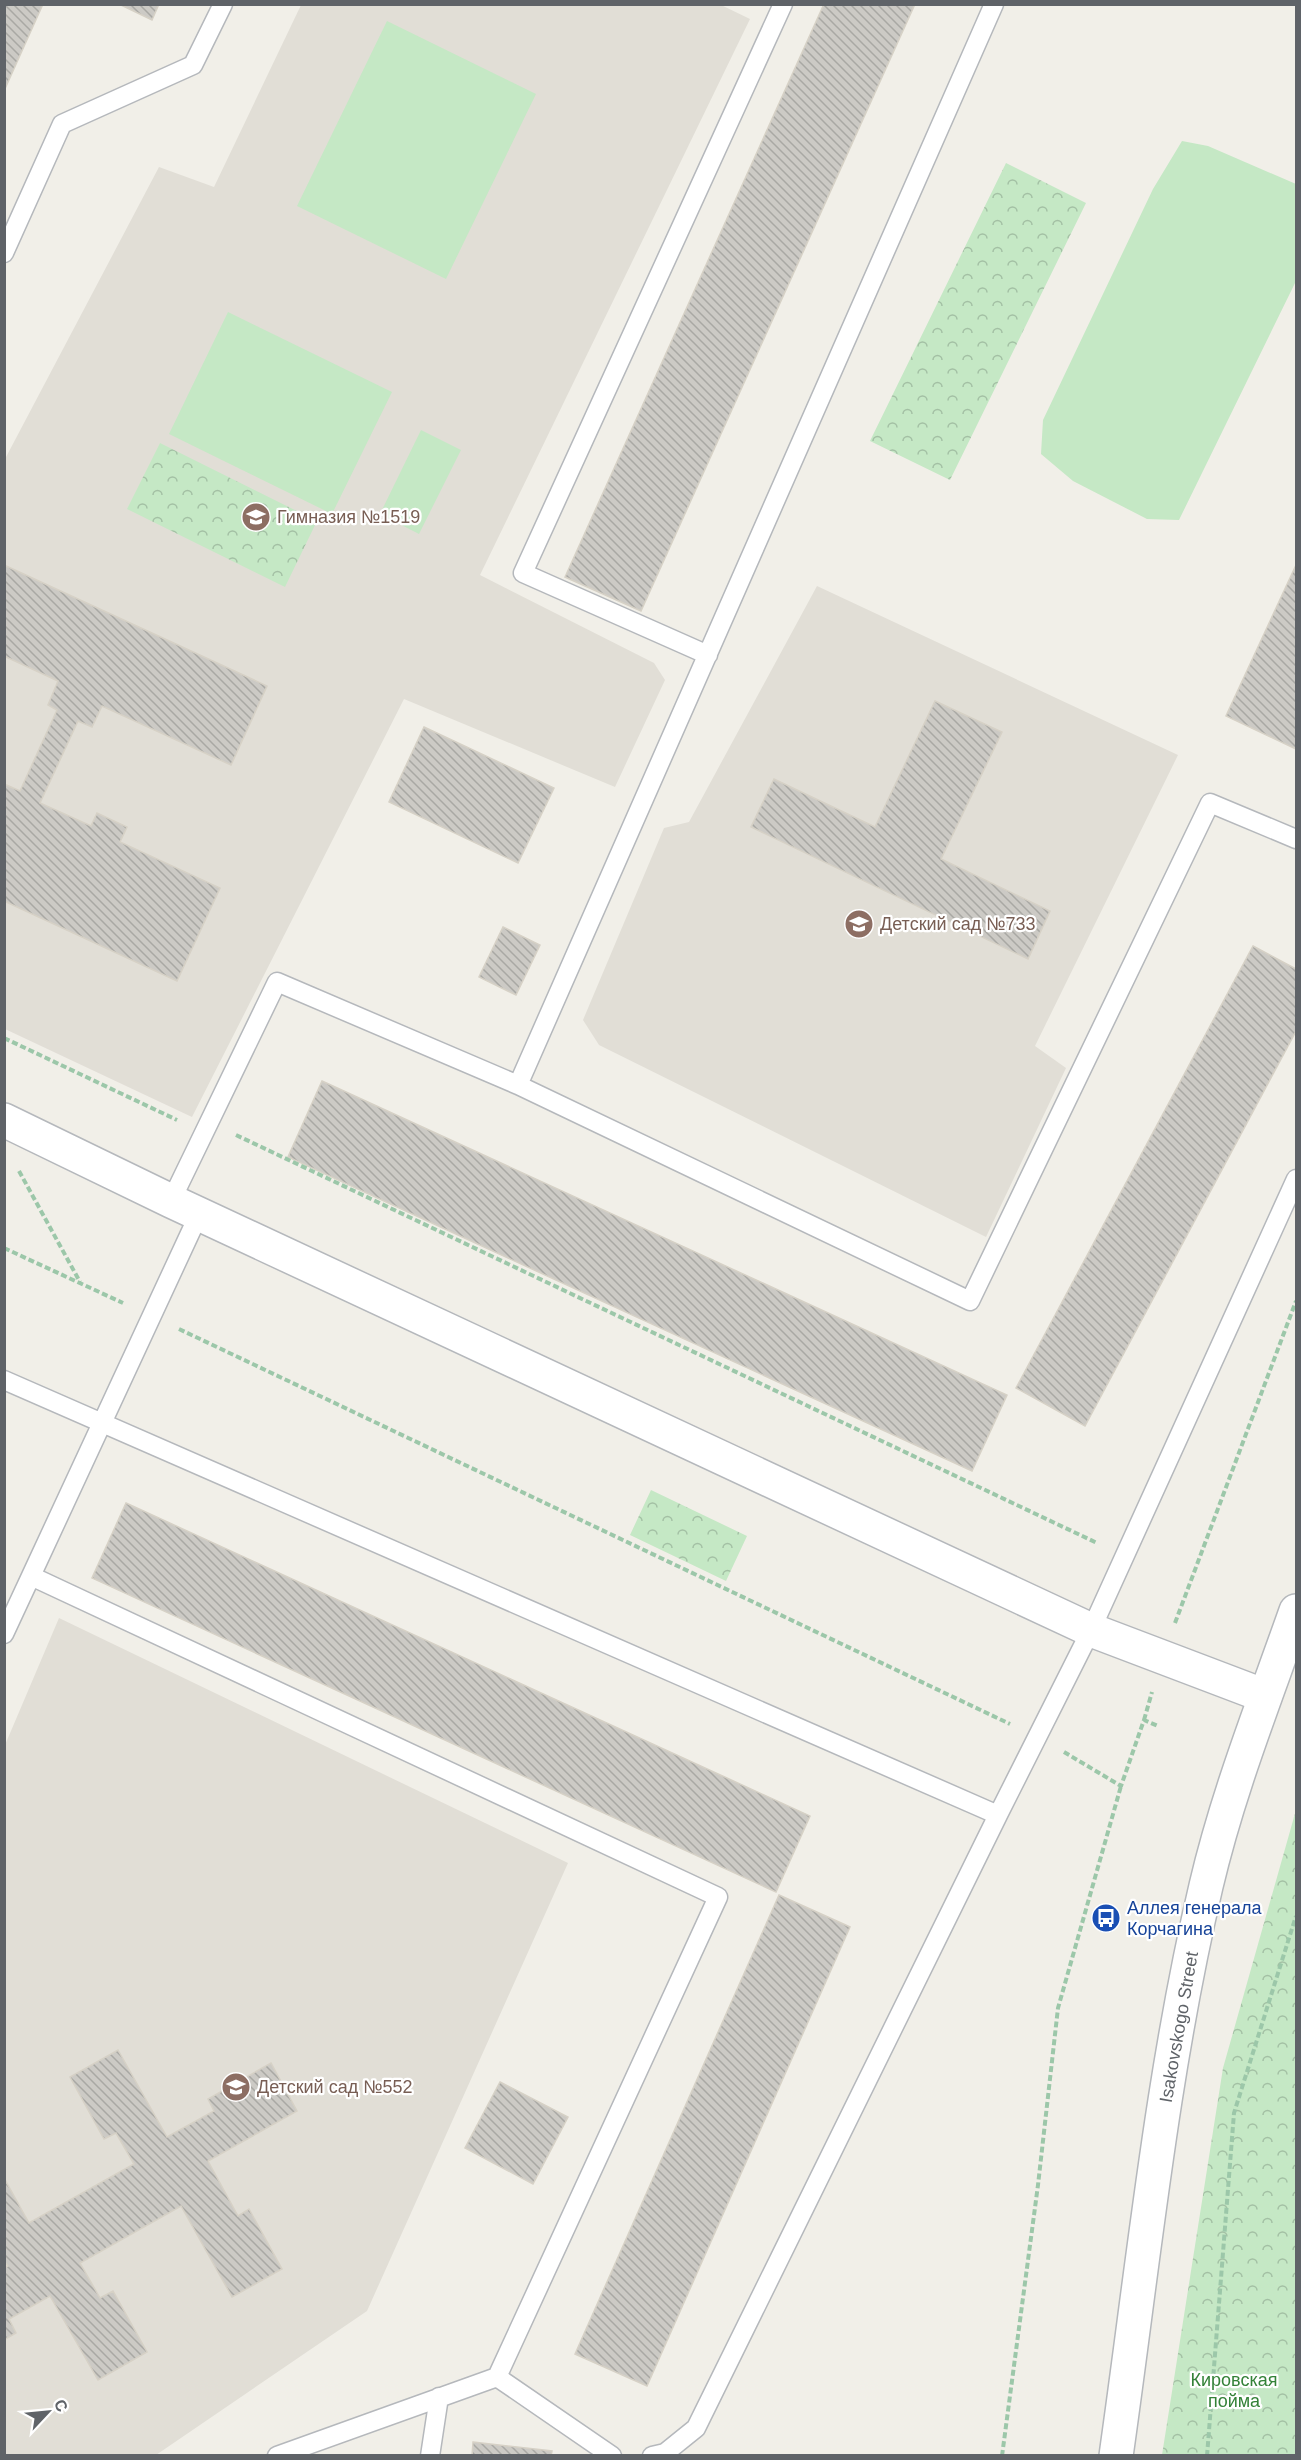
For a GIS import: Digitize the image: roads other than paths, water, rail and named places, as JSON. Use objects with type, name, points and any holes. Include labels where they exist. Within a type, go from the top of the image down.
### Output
[{"type":"street","points":[[4,1120],[185,1208],[1090,1630],[1265,1696]]},
{"type":"street","name":"Isakovskogo Street","points":[[1116,2456],[1170,2070],[1194,1938],[1222,1826],[1296,1611]]},
{"type":"lane","points":[[4,252],[62,124],[193,65],[223,4]]},
{"type":"lane","points":[[708,655],[523,573],[783,4]]},
{"type":"lane","points":[[518,1085],[994,4]]},
{"type":"lane","points":[[4,1634],[152,1316],[185,1208],[206,1127],[277,982],[518,1085],[970,1301],[1210,803],[1296,839]]},
{"type":"lane","points":[[652,2456],[665,2453],[696,2428],[1090,1630],[1296,1179]]},
{"type":"lane","points":[[4,1380],[998,1815]]},
{"type":"lane","points":[[31,1576],[718,1897],[496,2377],[278,2456]]},
{"type":"lane","points":[[496,2377],[612,2456]]},
{"type":"lane","points":[[430,2456],[439,2397]]},
{"type":"place","name":"Гимназия №1519","points":[[256,517]]},
{"type":"place","name":"Детский сад №733","points":[[859,924]]},
{"type":"place","name":"Аллея генерала Корчагина","points":[[1106,1918]]},
{"type":"place","name":"Детский сад №552","points":[[236,2087]]},
{"type":"park label","name":"Кировская пойма","points":[[1234,2390]]}]
